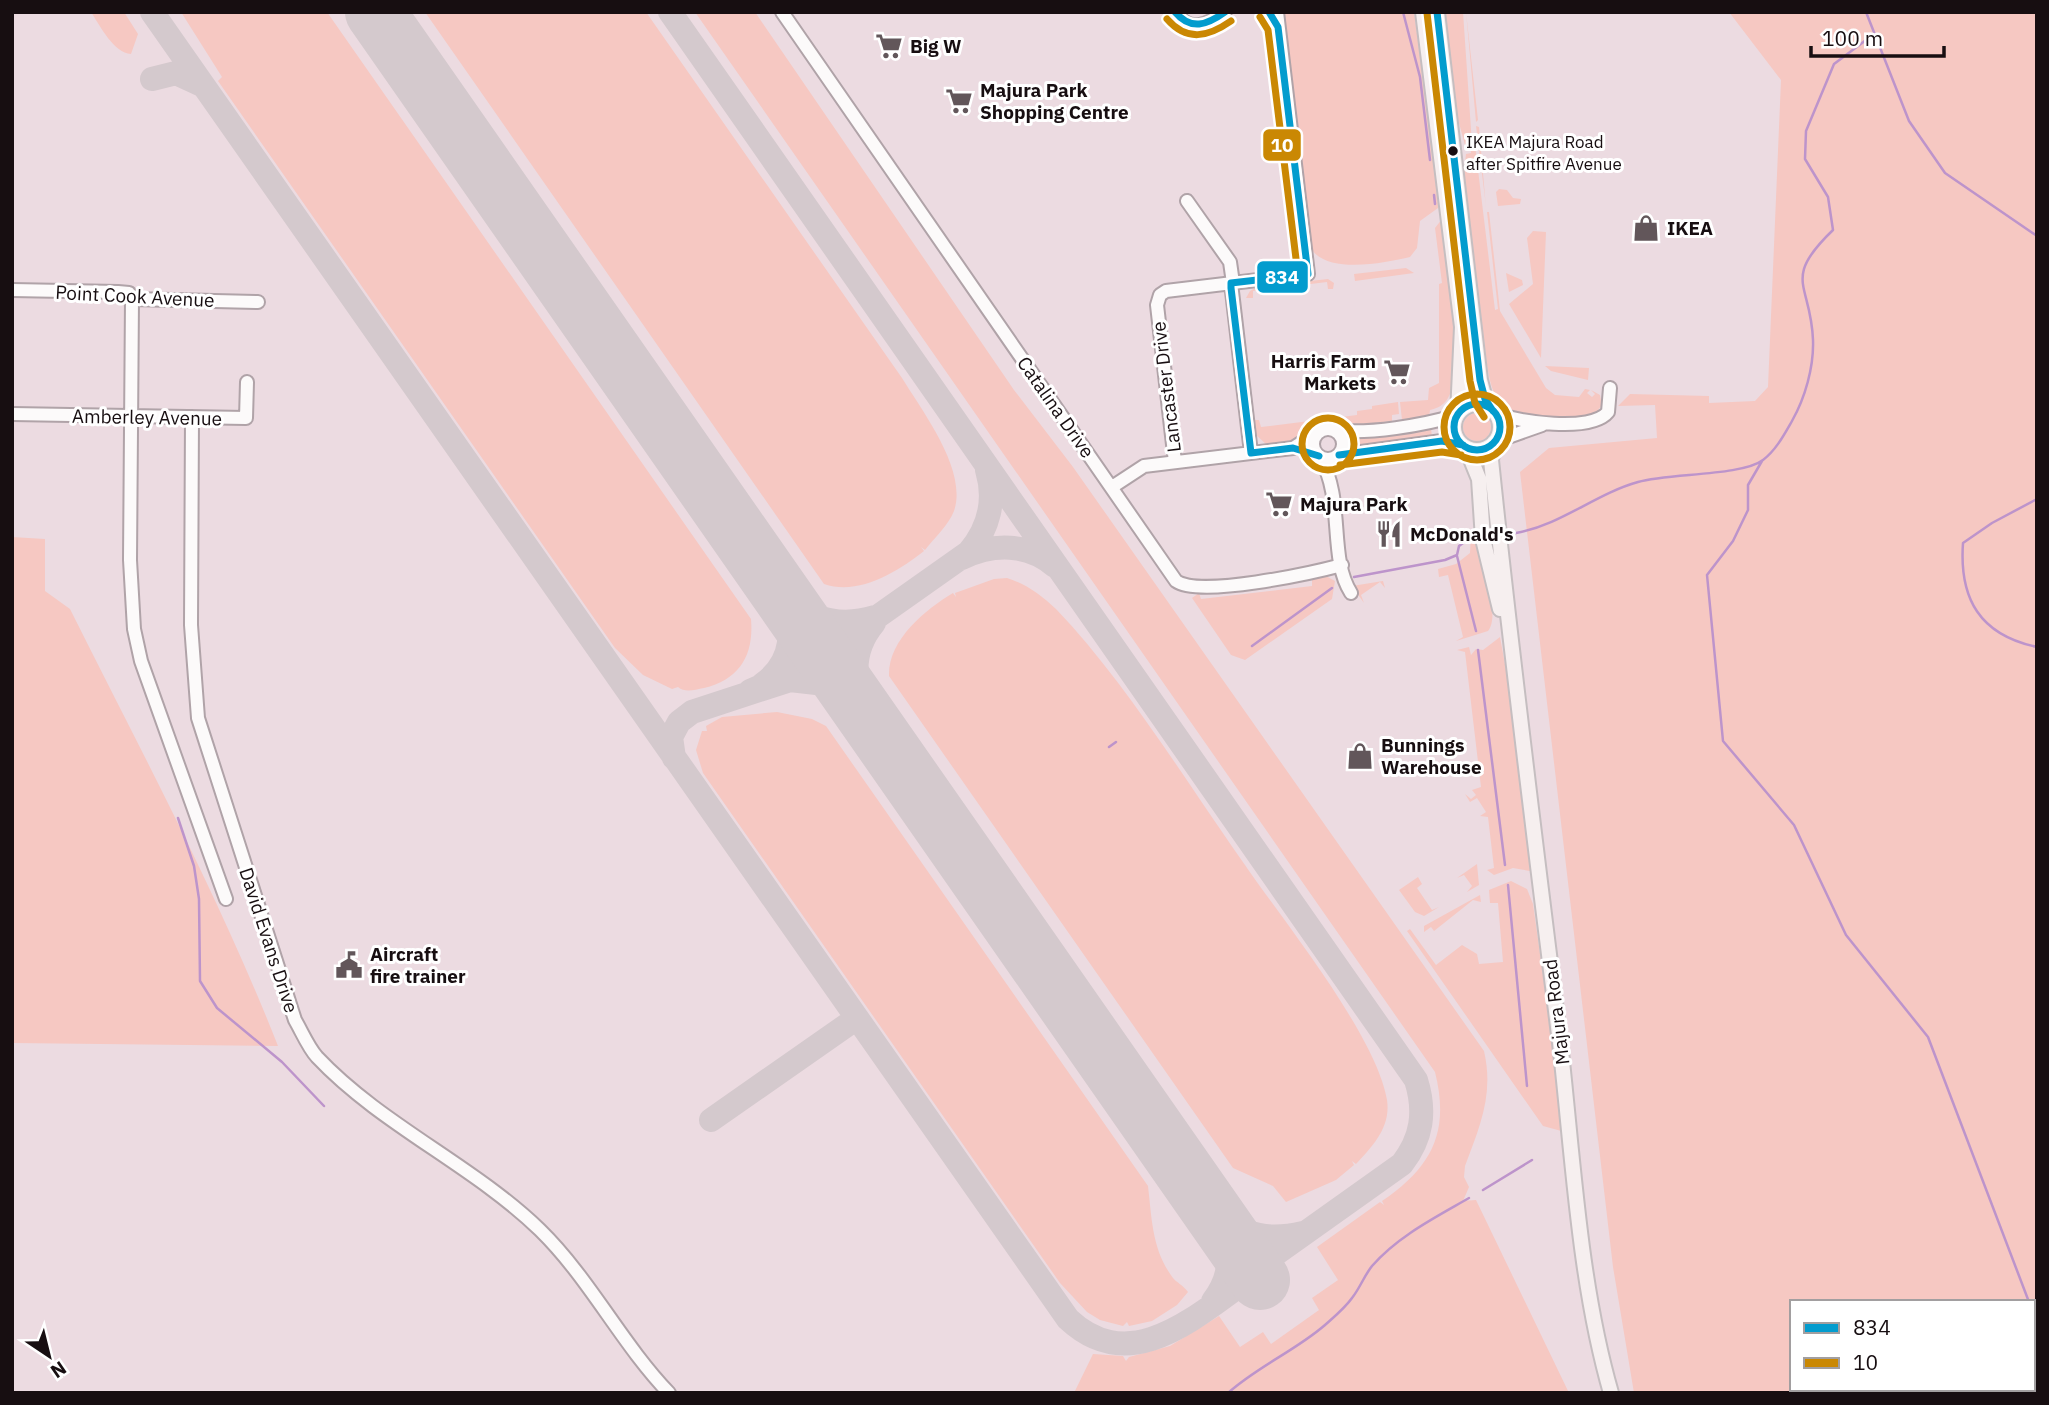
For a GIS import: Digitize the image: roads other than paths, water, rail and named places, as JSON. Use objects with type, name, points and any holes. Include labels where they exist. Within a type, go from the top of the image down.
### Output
[{"type":"main road","points":[[1423,12],[1462,327],[1455,433],[1465,446],[1480,449],[1494,442],[1500,429],[1494,412],[1485,399],[1480,380],[1437,12]]},
{"type":"main road","points":[[1458,415],[1475,405],[1494,412]]},
{"type":"main road","name":"Majura Road","points":[[1494,442],[1492,460],[1509,629],[1528,765],[1591,1297],[1611,1393]]},
{"type":"main road","name":"Majura Road","points":[[1465,446],[1479,479],[1485,547],[1502,615],[1509,629]]},
{"type":"street","name":"Catalina Drive","points":[[782,12],[1112,486],[1170,575],[1185,587],[1288,578],[1342,565]]},
{"type":"street","points":[[1175,12],[1184,22],[1196,26],[1209,23],[1225,12]]},
{"type":"street","points":[[1269,12],[1278,27]]},
{"type":"street","points":[[1277,12],[1278,27]]},
{"type":"street","name":"Lancaster Drive","points":[[1175,462],[1157,300],[1166,291],[1308,274],[1278,27]]},
{"type":"street","points":[[1187,201],[1230,262],[1251,453]]},
{"type":"street","name":"Point Cook Avenue","points":[[12,290],[118,292],[129,293],[132,299],[258,302]]},
{"type":"street","points":[[132,299],[131,553],[134,629],[141,661],[226,899]]},
{"type":"street","name":"Amberley Avenue","points":[[12,414],[246,418],[247,382]]},
{"type":"street","points":[[1494,412],[1517,420],[1553,423],[1600,419],[1610,407],[1610,388]]},
{"type":"street","points":[[1293,448],[1318,432],[1333,429],[1348,431],[1432,422],[1458,415]]},
{"type":"street","name":"David Evans Drive","points":[[192,417],[191,625],[198,718],[295,1020],[315,1055],[353,1090],[451,1159],[539,1229],[583,1278],[669,1393]]},
{"type":"street","points":[[1494,442],[1553,423]]},
{"type":"street","points":[[1333,429],[1343,440],[1332,480],[1342,565],[1345,582],[1351,593]]},
{"type":"street","points":[[1318,432],[1313,444],[1332,480]]},
{"type":"street","points":[[1112,486],[1142,467],[1293,448],[1331,459],[1338,455],[1442,441],[1465,446]]},
{"type":"waterway","points":[[1403,12],[1420,77],[1430,160]]},
{"type":"waterway","points":[[1866,12],[1909,121],[1945,173],[2037,236]]},
{"type":"waterway","points":[[1516,533],[1563,517],[1607,494],[1638,482],[1722,472],[1753,465],[1768,456],[1779,442],[1801,402],[1812,361],[1813,340],[1803,272],[1817,247],[1833,230],[1828,197],[1805,159],[1806,131],[1834,64],[1874,34]]},
{"type":"waterway","points":[[1434,195],[1435,204]]},
{"type":"waterway","points":[[1762,461],[1748,485],[1748,510],[1733,541],[1707,575],[1723,741],[1794,825],[1846,935],[1928,1037],[2028,1300]]},
{"type":"waterway","points":[[2037,499],[1992,523],[1963,543],[1965,581],[1977,611],[1987,624],[2001,634],[2037,647]]},
{"type":"waterway","points":[[1354,577],[1445,560],[1457,555],[1459,546],[1470,538]]},
{"type":"waterway","points":[[1457,556],[1476,631]]},
{"type":"waterway","points":[[1252,646],[1332,588]]},
{"type":"waterway","points":[[1478,650],[1505,865]]},
{"type":"waterway","points":[[1109,747],[1116,742]]},
{"type":"waterway","points":[[178,818],[194,866],[199,899],[200,981],[217,1008],[282,1062],[324,1106]]},
{"type":"waterway","points":[[1508,885],[1527,1086]]},
{"type":"waterway","points":[[1483,1190],[1532,1160]]},
{"type":"waterway","points":[[1228,1393],[1332,1319],[1349,1302],[1372,1266],[1393,1245],[1469,1198]]},
{"type":"place","name":"Big W","points":[[889,46]]},
{"type":"place","name":"Majura Park Shopping Centre","points":[[959,101]]},
{"type":"place","name":"IKEA Majura Road after Spitfire Avenue","points":[[1453,151]]},
{"type":"place","name":"IKEA","points":[[1646,228]]},
{"type":"place","name":"Harris Farm Markets","points":[[1397,372]]},
{"type":"place","name":"Majura Park","points":[[1279,504]]},
{"type":"place","name":"McDonald's","points":[[1389,534]]},
{"type":"place","name":"Bunnings Warehouse","points":[[1360,756]]},
{"type":"place","name":"Aircraft fire trainer","points":[[349,965]]}]
